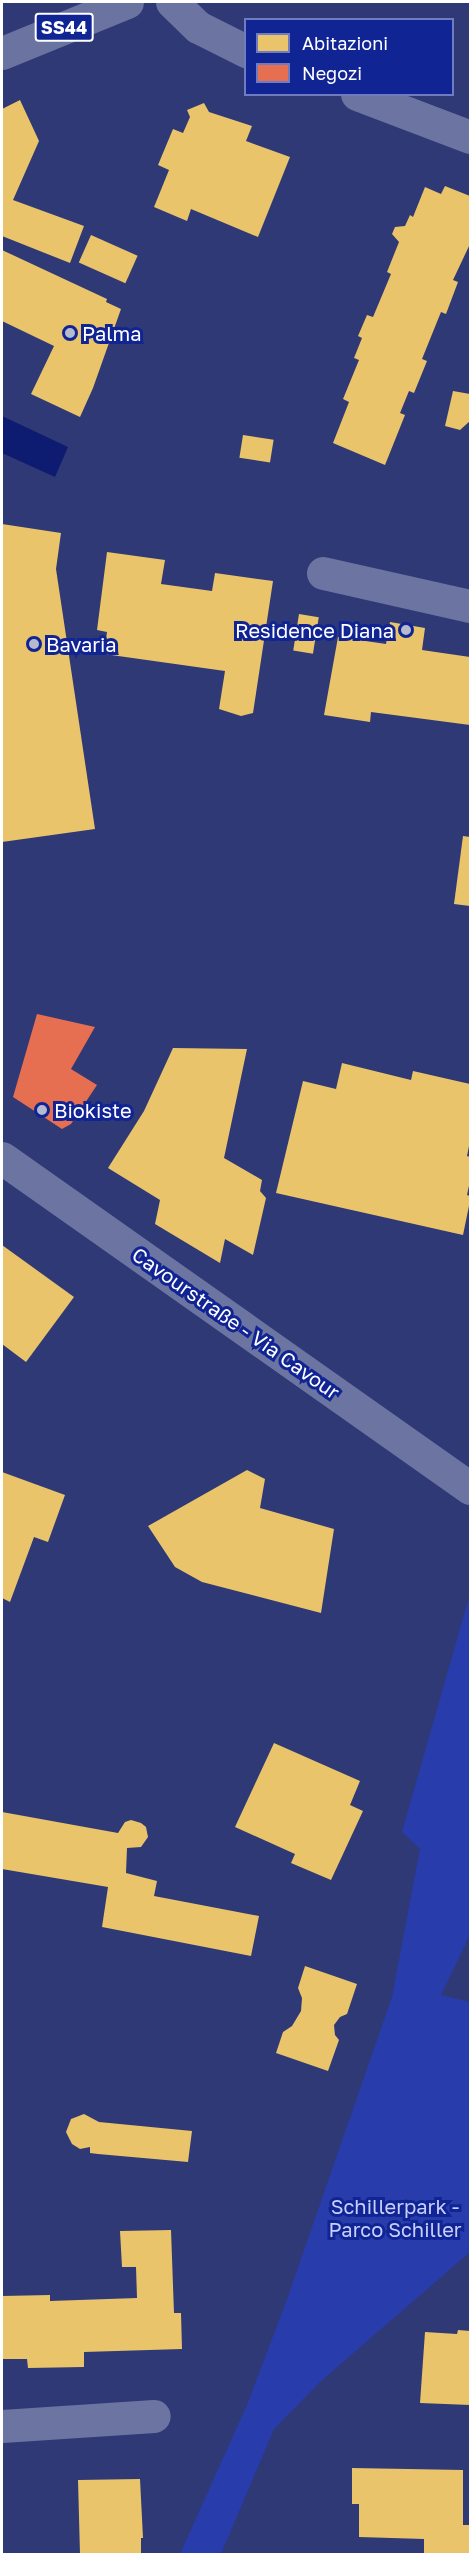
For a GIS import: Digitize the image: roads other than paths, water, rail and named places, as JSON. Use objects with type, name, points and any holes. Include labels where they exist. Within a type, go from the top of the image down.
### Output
[{"type":"main road","name":"SS44","points":[[2,53],[127,2]]},
{"type":"street","points":[[172,2],[198,27],[244,50]]},
{"type":"street","points":[[362,96],[471,137]]},
{"type":"street","points":[[323,573],[471,606]]},
{"type":"street","name":"Cavourstraße - Via Cavour","points":[[2,1158],[471,1488]]},
{"type":"street","points":[[2,2426],[154,2416]]},
{"type":"place","name":"Palma","points":[[70,333]]},
{"type":"place","name":"Residence Diana","points":[[406,630]]},
{"type":"place","name":"Bavaria","points":[[34,644]]},
{"type":"place","name":"Biokiste","points":[[42,1110]]},
{"type":"park label","name":"Schillerpark - Parco Schiller","points":[[395,2218]]}]
